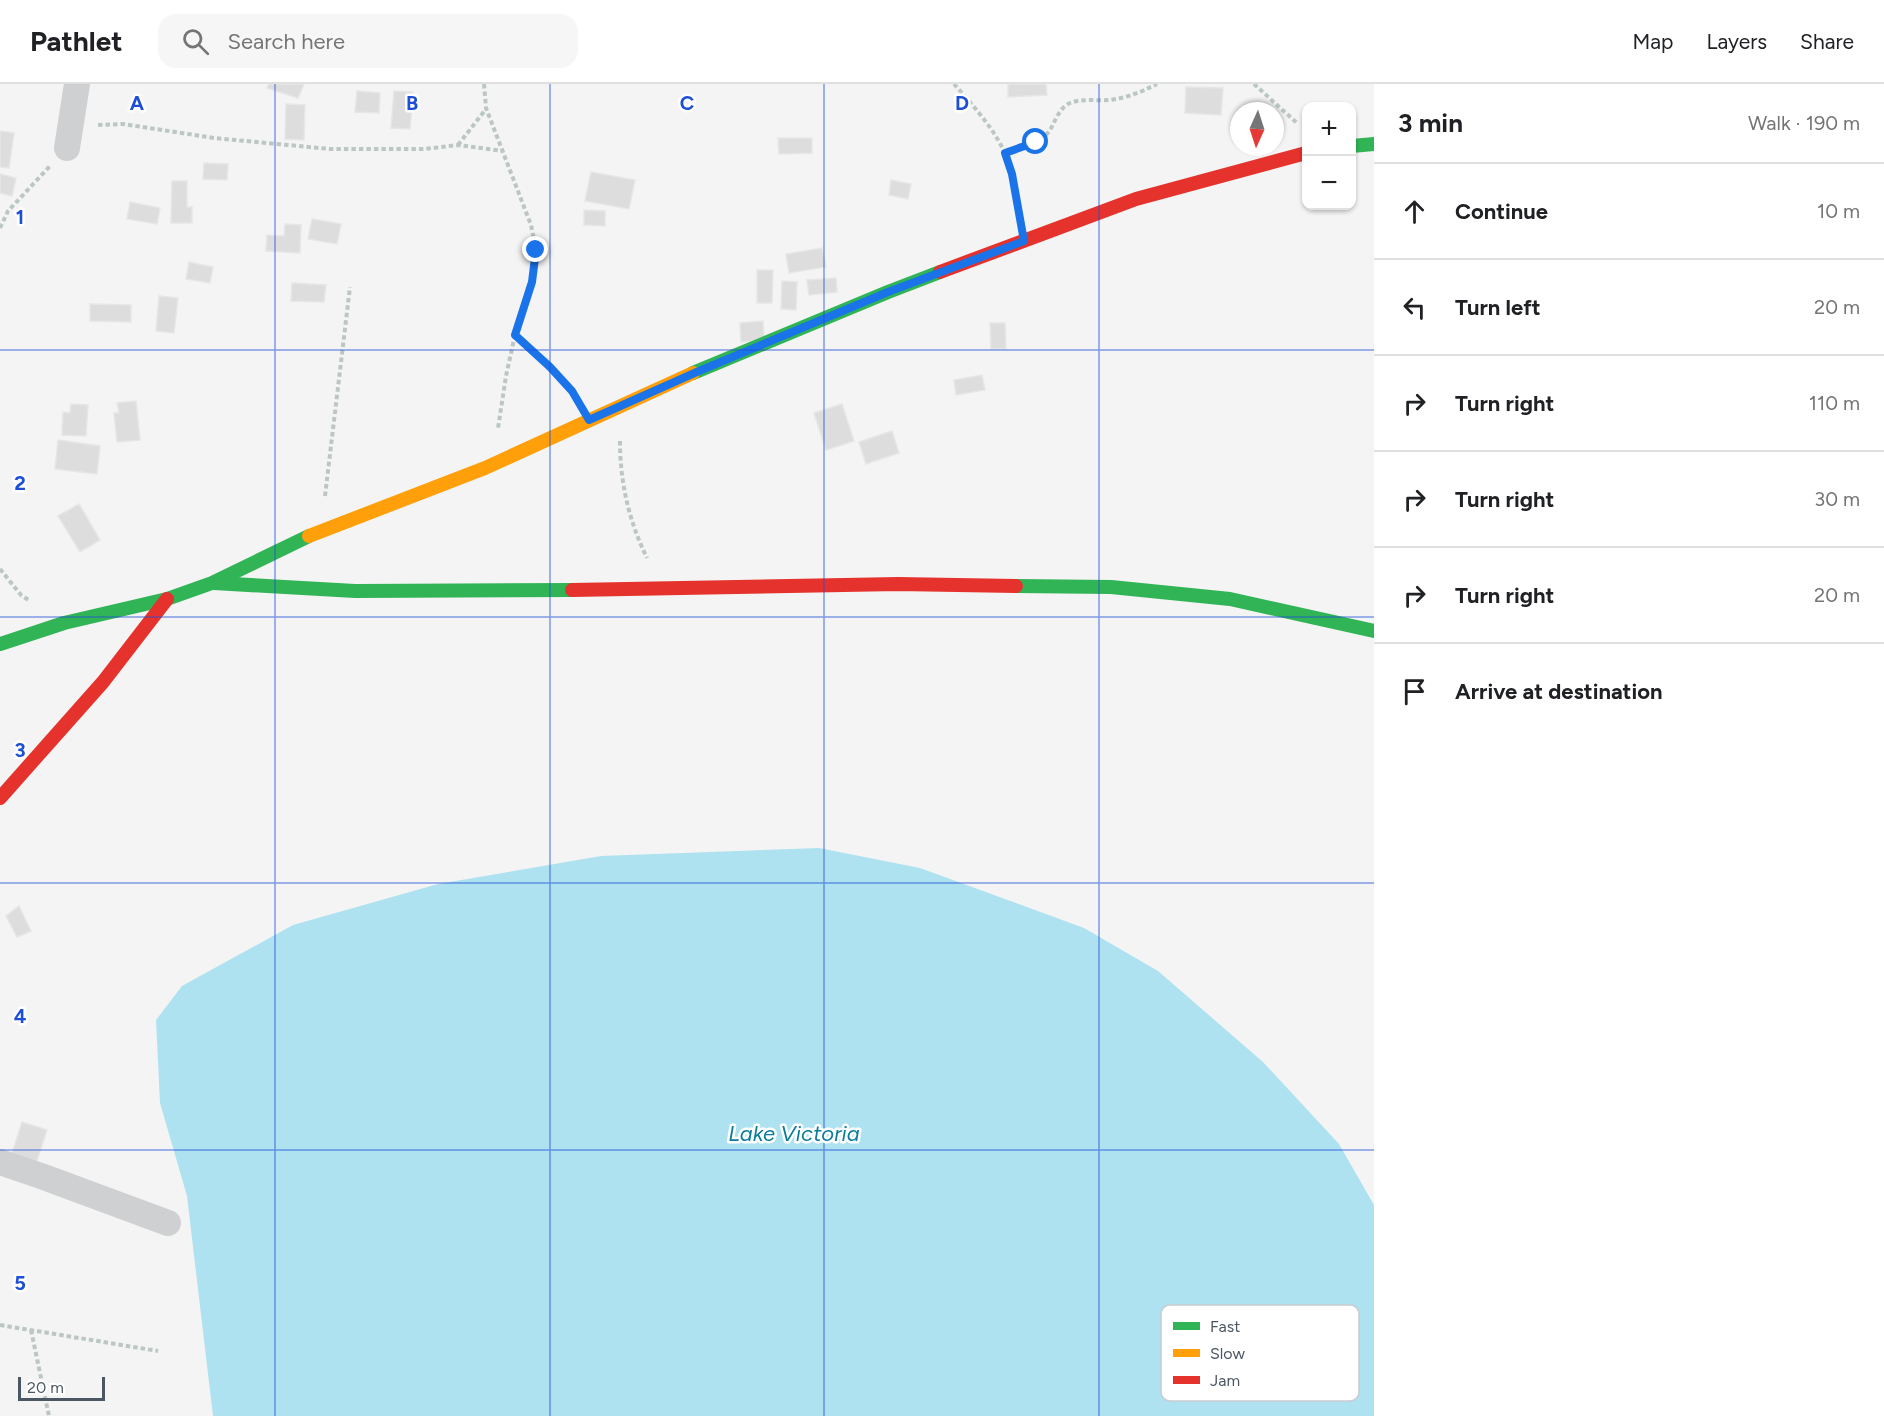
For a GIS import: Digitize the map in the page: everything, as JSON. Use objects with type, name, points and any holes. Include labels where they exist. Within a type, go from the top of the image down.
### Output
[{"type":"street","points":[[67,148],[77,84]]},
{"type":"street","points":[[1356,146],[1374,144]]},
{"type":"street","points":[[0,644],[64,624],[167,599],[212,583],[318,532],[485,468],[589,420],[888,292],[1136,199],[1302,154]]},
{"type":"street","points":[[212,583],[355,591],[519,591],[898,584],[1111,586],[1230,599],[1374,630]]},
{"type":"street","points":[[0,798],[103,682],[167,599]]},
{"type":"street","points":[[0,1162],[168,1223]]},
{"type":"path","points":[[484,84],[486,108],[531,225],[536,250],[532,282],[515,335],[498,428],[485,468]]},
{"type":"path","points":[[954,84],[977,109],[1005,153],[1012,174],[1024,241]]},
{"type":"path","points":[[1005,153],[1044,137],[1059,113],[1068,104],[1083,100],[1110,100],[1136,95],[1156,84]]},
{"type":"path","points":[[1254,84],[1299,125]]},
{"type":"path","points":[[458,145],[486,108]]},
{"type":"path","points":[[0,228],[8,211],[83,131],[103,124],[123,123],[214,138],[330,149],[425,148],[458,145],[503,151]]},
{"type":"path","points":[[318,532],[329,466],[350,287]]},
{"type":"path","points":[[515,335],[572,391],[589,420]]},
{"type":"path","points":[[620,407],[623,490],[632,523],[646,556],[664,588]]},
{"type":"path","points":[[0,568],[21,595],[64,624]]},
{"type":"path","points":[[0,1325],[158,1351]]},
{"type":"path","points":[[31,1330],[50,1416]]},
{"type":"water","name":"Lake Victoria","points":[[819,848],[920,868],[1084,928],[1158,971],[1263,1062],[1339,1144],[1374,1205],[1374,1416],[213,1416],[187,1196],[160,1103],[156,1020],[182,986],[293,925],[438,884],[601,856]]},
{"type":"building","points":[[269,84],[304,84],[298,98],[267,88]]},
{"type":"building","points":[[1008,84],[1046,84],[1047,95],[1008,97]]},
{"type":"building","points":[[1186,87],[1223,88],[1221,115],[1185,113]]},
{"type":"building","points":[[357,91],[380,93],[379,113],[355,112]]},
{"type":"building","points":[[394,91],[413,92],[410,129],[391,128]]},
{"type":"building","points":[[286,104],[305,105],[304,140],[285,139]]},
{"type":"building","points":[[0,131],[14,133],[9,168],[0,167]]},
{"type":"building","points":[[778,138],[812,138],[812,153],[779,154]]},
{"type":"building","points":[[204,163],[228,164],[227,180],[203,179]]},
{"type":"building","points":[[591,172],[635,180],[629,209],[585,201]]},
{"type":"building","points":[[0,174],[16,178],[12,196],[0,193]]},
{"type":"building","points":[[891,180],[911,184],[908,199],[889,195]]},
{"type":"building","points":[[172,181],[187,181],[187,207],[192,207],[192,223],[171,223]]},
{"type":"building","points":[[130,202],[160,208],[157,224],[127,219]]},
{"type":"building","points":[[584,210],[605,211],[605,226],[584,225]]},
{"type":"building","points":[[312,219],[341,224],[337,244],[308,239]]},
{"type":"building","points":[[285,224],[301,225],[300,253],[266,251],[267,235],[284,236]]},
{"type":"building","points":[[822,248],[826,267],[789,273],[786,254]]},
{"type":"building","points":[[189,262],[213,267],[210,283],[186,279]]},
{"type":"building","points":[[757,270],[773,270],[772,303],[757,303]]},
{"type":"building","points":[[836,278],[837,292],[809,295],[807,280]]},
{"type":"building","points":[[782,281],[797,282],[796,310],[781,309]]},
{"type":"building","points":[[292,283],[326,285],[324,302],[291,301]]},
{"type":"building","points":[[159,296],[178,298],[174,333],[156,331]]},
{"type":"building","points":[[90,304],[131,305],[131,322],[90,321]]},
{"type":"building","points":[[763,321],[764,340],[741,342],[740,323]]},
{"type":"building","points":[[990,323],[1005,323],[1006,349],[991,349]]},
{"type":"building","points":[[982,375],[985,390],[956,395],[954,380]]},
{"type":"building","points":[[136,401],[140,440],[117,442],[114,413],[119,413],[117,403]]},
{"type":"building","points":[[71,404],[88,405],[86,436],[62,435],[63,412],[70,413]]},
{"type":"building","points":[[842,404],[854,441],[826,450],[814,413]]},
{"type":"building","points":[[892,431],[899,453],[866,464],[859,442]]},
{"type":"building","points":[[58,440],[100,446],[97,474],[55,469]]},
{"type":"building","points":[[79,504],[100,540],[80,552],[58,516]]},
{"type":"building","points":[[19,906],[31,931],[17,937],[6,916]]},
{"type":"building","points":[[22,1122],[47,1130],[34,1170],[9,1163]]},
{"type":"traffic: fast","points":[[1356,146],[1374,144]]},
{"type":"traffic: fast","points":[[693,373],[940,272]]},
{"type":"traffic: fast","points":[[0,644],[64,623],[167,599],[212,583],[309,536]]},
{"type":"traffic: fast","points":[[214,583],[355,591],[572,590]]},
{"type":"traffic: fast","points":[[1016,586],[1111,587],[1230,599],[1374,631]]},
{"type":"traffic: slow","points":[[309,536],[485,468],[693,373]]},
{"type":"traffic: jam","points":[[940,272],[1136,199],[1302,154]]},
{"type":"traffic: jam","points":[[572,590],[898,584],[1016,586]]},
{"type":"traffic: jam","points":[[0,798],[103,682],[167,599]]},
{"type":"route","points":[[536,250],[532,282],[515,335],[572,391],[589,420],[888,292],[1024,241],[1012,174],[1005,153],[1036,142]]}]
